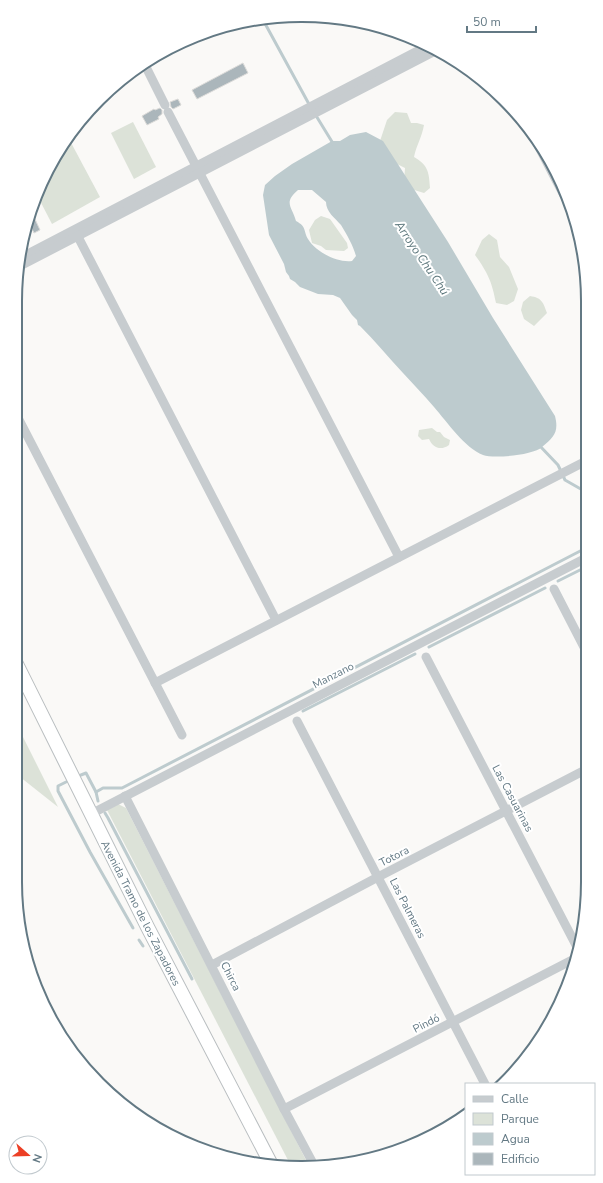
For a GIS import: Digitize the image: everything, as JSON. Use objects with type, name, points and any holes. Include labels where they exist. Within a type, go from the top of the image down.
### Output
[{"type":"highway","name":"Avenida Tramo de los Zapadores","points":[[22,675],[148,928],[269,1159]]},
{"type":"street","points":[[318,108],[421,49]]},
{"type":"street","points":[[24,263],[76,233],[308,113],[430,53]]},
{"type":"street","points":[[147,69],[399,557]]},
{"type":"street","points":[[26,256],[76,233]]},
{"type":"street","points":[[76,233],[276,620]]},
{"type":"street","points":[[22,424],[182,735]]},
{"type":"street","points":[[155,683],[581,464]]},
{"type":"street","name":"Manzano","points":[[91,814],[581,561]]},
{"type":"street","points":[[554,590],[581,642]]},
{"type":"street","name":"Las Casuarinas","points":[[426,657],[574,942]]},
{"type":"street","name":"Las Palmeras","points":[[297,721],[484,1083]]},
{"type":"street","name":"Totora","points":[[212,965],[581,772]]},
{"type":"street","name":"Chirca","points":[[125,796],[284,1109],[312,1160]]},
{"type":"street","name":"Pindó","points":[[284,1109],[568,963]]},
{"type":"green space","points":[[395,112],[407,113],[411,123],[424,125],[414,157],[425,166],[428,173],[430,188],[424,193],[411,189],[404,182],[405,168],[393,162],[379,144],[387,120]]},
{"type":"green space","points":[[133,122],[156,167],[134,179],[111,133]]},
{"type":"green space","points":[[71,143],[100,197],[52,224],[41,202],[59,162]]},
{"type":"green space","points":[[321,216],[330,219],[347,243],[348,248],[344,251],[326,250],[321,246],[312,243],[309,230],[315,220]]},
{"type":"green space","points":[[489,234],[497,240],[500,257],[509,267],[518,289],[514,301],[507,305],[496,303],[489,278],[475,255],[482,240]]},
{"type":"green space","points":[[530,296],[542,301],[547,313],[534,326],[524,319],[521,310],[523,302]]},
{"type":"green space","points":[[432,428],[450,440],[449,445],[443,448],[438,448],[433,445],[429,439],[422,440],[418,436],[419,430]]},
{"type":"green space","points":[[22,735],[58,807],[22,779]]},
{"type":"green space","points":[[118,804],[126,808],[306,1161],[288,1160],[107,810]]},
{"type":"water","points":[[366,132],[383,141],[448,242],[493,318],[555,416],[556,430],[554,434],[550,440],[538,450],[523,454],[496,457],[483,455],[476,452],[463,441],[398,367],[358,325],[357,320],[340,298],[333,295],[318,294],[300,287],[290,279],[269,235],[263,195],[265,185],[292,164],[332,141],[340,141],[350,135]],"holes":[[[298,190],[312,190],[326,202],[329,212],[341,225],[348,236],[356,256],[352,261],[340,260],[327,256],[321,252],[312,244],[303,227],[296,221],[290,205],[293,194]]]},
{"type":"building","points":[[243,63],[248,73],[197,99],[192,90]]},
{"type":"building","points":[[178,99],[181,105],[173,109],[170,102]]},
{"type":"building","points":[[160,108],[162,110],[162,114],[158,117],[159,119],[147,125],[142,116],[154,109]]},
{"type":"building","points":[[35,219],[40,230],[34,233],[32,229]]},
{"type":"waterway","name":"Arroyo Chu Chú","points":[[265,24],[310,106]]},
{"type":"waterway","name":"Arroyo Chu Chú","points":[[315,114],[334,145]]},
{"type":"waterway","name":"Arroyo Chu Chú","points":[[539,445],[558,465],[565,480],[581,489]]},
{"type":"waterway","points":[[81,775],[86,773],[96,792],[103,788],[122,788],[581,551]]},
{"type":"waterway","points":[[558,581],[581,570]]},
{"type":"waterway","points":[[429,647],[545,588]]},
{"type":"waterway","points":[[303,711],[415,654]]},
{"type":"waterway","points":[[66,782],[58,786],[58,791],[90,852],[133,928]]},
{"type":"waterway","points":[[96,792],[98,801]]},
{"type":"waterway","points":[[105,813],[192,979]]},
{"type":"waterway","points":[[139,940],[143,946]]}]
